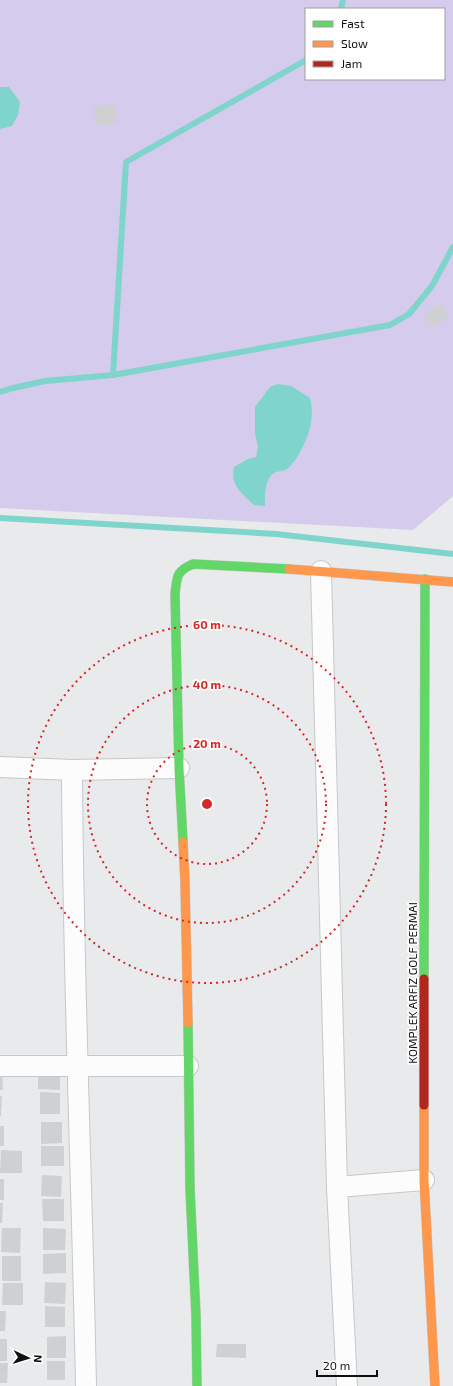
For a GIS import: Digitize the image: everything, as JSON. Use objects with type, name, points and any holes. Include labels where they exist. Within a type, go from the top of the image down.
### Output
[{"type":"street","points":[[197,1386],[196,1316],[190,1189],[185,882],[175,594],[178,572],[193,564],[264,567],[453,582]]},
{"type":"street","points":[[320,571],[337,1187],[346,1386]]},
{"type":"street","name":"KOMPLEK ARFIZ GOLF PERMAI","points":[[424,579],[424,1180],[436,1386]]},
{"type":"street","points":[[0,767],[72,770],[180,768]]},
{"type":"street","points":[[72,770],[72,874],[86,1386]]},
{"type":"street","points":[[0,1066],[188,1066]]},
{"type":"street","points":[[337,1187],[424,1180]]},
{"type":"shaded area","points":[[0,0],[453,0],[453,496],[413,530],[0,508]]},
{"type":"water","points":[[0,87],[9,87],[20,102],[18,115],[12,126],[0,129]]},
{"type":"water","points":[[278,384],[291,386],[310,398],[312,413],[310,427],[303,447],[294,462],[287,469],[274,473],[269,479],[265,491],[265,506],[254,505],[241,493],[235,484],[233,474],[234,467],[248,459],[256,457],[258,447],[255,434],[255,407],[270,387]]},
{"type":"building","points":[[115,105],[116,124],[96,125],[94,106]]},
{"type":"building","points":[[440,304],[449,317],[433,328],[424,315]]},
{"type":"building","points":[[38,1068],[60,1069],[60,1090],[38,1089]]},
{"type":"building","points":[[0,1071],[2,1071],[3,1090],[0,1090]]},
{"type":"building","points":[[40,1092],[60,1093],[60,1114],[40,1114]]},
{"type":"building","points":[[0,1096],[2,1096],[1,1116],[0,1116]]},
{"type":"building","points":[[41,1122],[62,1122],[62,1143],[41,1144]]},
{"type":"building","points":[[0,1126],[4,1126],[4,1146],[0,1146]]},
{"type":"building","points":[[41,1146],[64,1146],[64,1166],[41,1166]]},
{"type":"building","points":[[1,1150],[22,1151],[22,1173],[0,1173]]},
{"type":"building","points":[[42,1175],[62,1176],[61,1197],[41,1196]]},
{"type":"building","points":[[0,1179],[4,1179],[4,1200],[0,1200]]},
{"type":"building","points":[[42,1199],[64,1199],[64,1221],[43,1221]]},
{"type":"building","points":[[0,1203],[3,1203],[2,1223],[0,1223]]},
{"type":"building","points":[[2,1228],[21,1228],[20,1253],[1,1252]]},
{"type":"building","points":[[43,1228],[66,1229],[65,1250],[43,1250]]},
{"type":"building","points":[[66,1253],[66,1273],[43,1274],[43,1254]]},
{"type":"building","points":[[2,1256],[21,1256],[21,1281],[2,1281]]},
{"type":"building","points":[[45,1282],[66,1283],[65,1304],[44,1303]]},
{"type":"building","points":[[3,1283],[23,1283],[23,1305],[2,1305]]},
{"type":"building","points":[[45,1306],[65,1307],[65,1327],[45,1327]]},
{"type":"building","points":[[0,1311],[6,1311],[5,1331],[0,1331]]},
{"type":"building","points":[[66,1336],[66,1358],[47,1358],[47,1337]]},
{"type":"building","points":[[0,1339],[7,1339],[7,1361],[0,1361]]},
{"type":"building","points":[[217,1344],[246,1344],[246,1358],[216,1357]]},
{"type":"building","points":[[47,1361],[65,1361],[65,1380],[47,1380]]},
{"type":"building","points":[[0,1363],[8,1363],[7,1383],[0,1383]]},
{"type":"waterway","points":[[341,8],[343,0]]},
{"type":"waterway","points":[[113,375],[126,162],[305,61]]},
{"type":"waterway","points":[[0,392],[45,381],[113,375],[390,325],[409,314],[432,286],[453,247]]},
{"type":"waterway","points":[[0,518],[276,534],[453,554]]},
{"type":"traffic: fast","points":[[183,842],[179,768],[175,594],[178,575],[183,569],[193,564],[289,569]]},
{"type":"traffic: fast","points":[[424,979],[425,579]]},
{"type":"traffic: fast","points":[[188,1023],[190,1189],[196,1316],[197,1386]]},
{"type":"traffic: slow","points":[[289,569],[453,582]]},
{"type":"traffic: slow","points":[[183,842],[188,1023]]},
{"type":"traffic: slow","points":[[424,1105],[424,1180],[435,1386]]},
{"type":"traffic: jam","points":[[424,979],[424,1105]]}]
